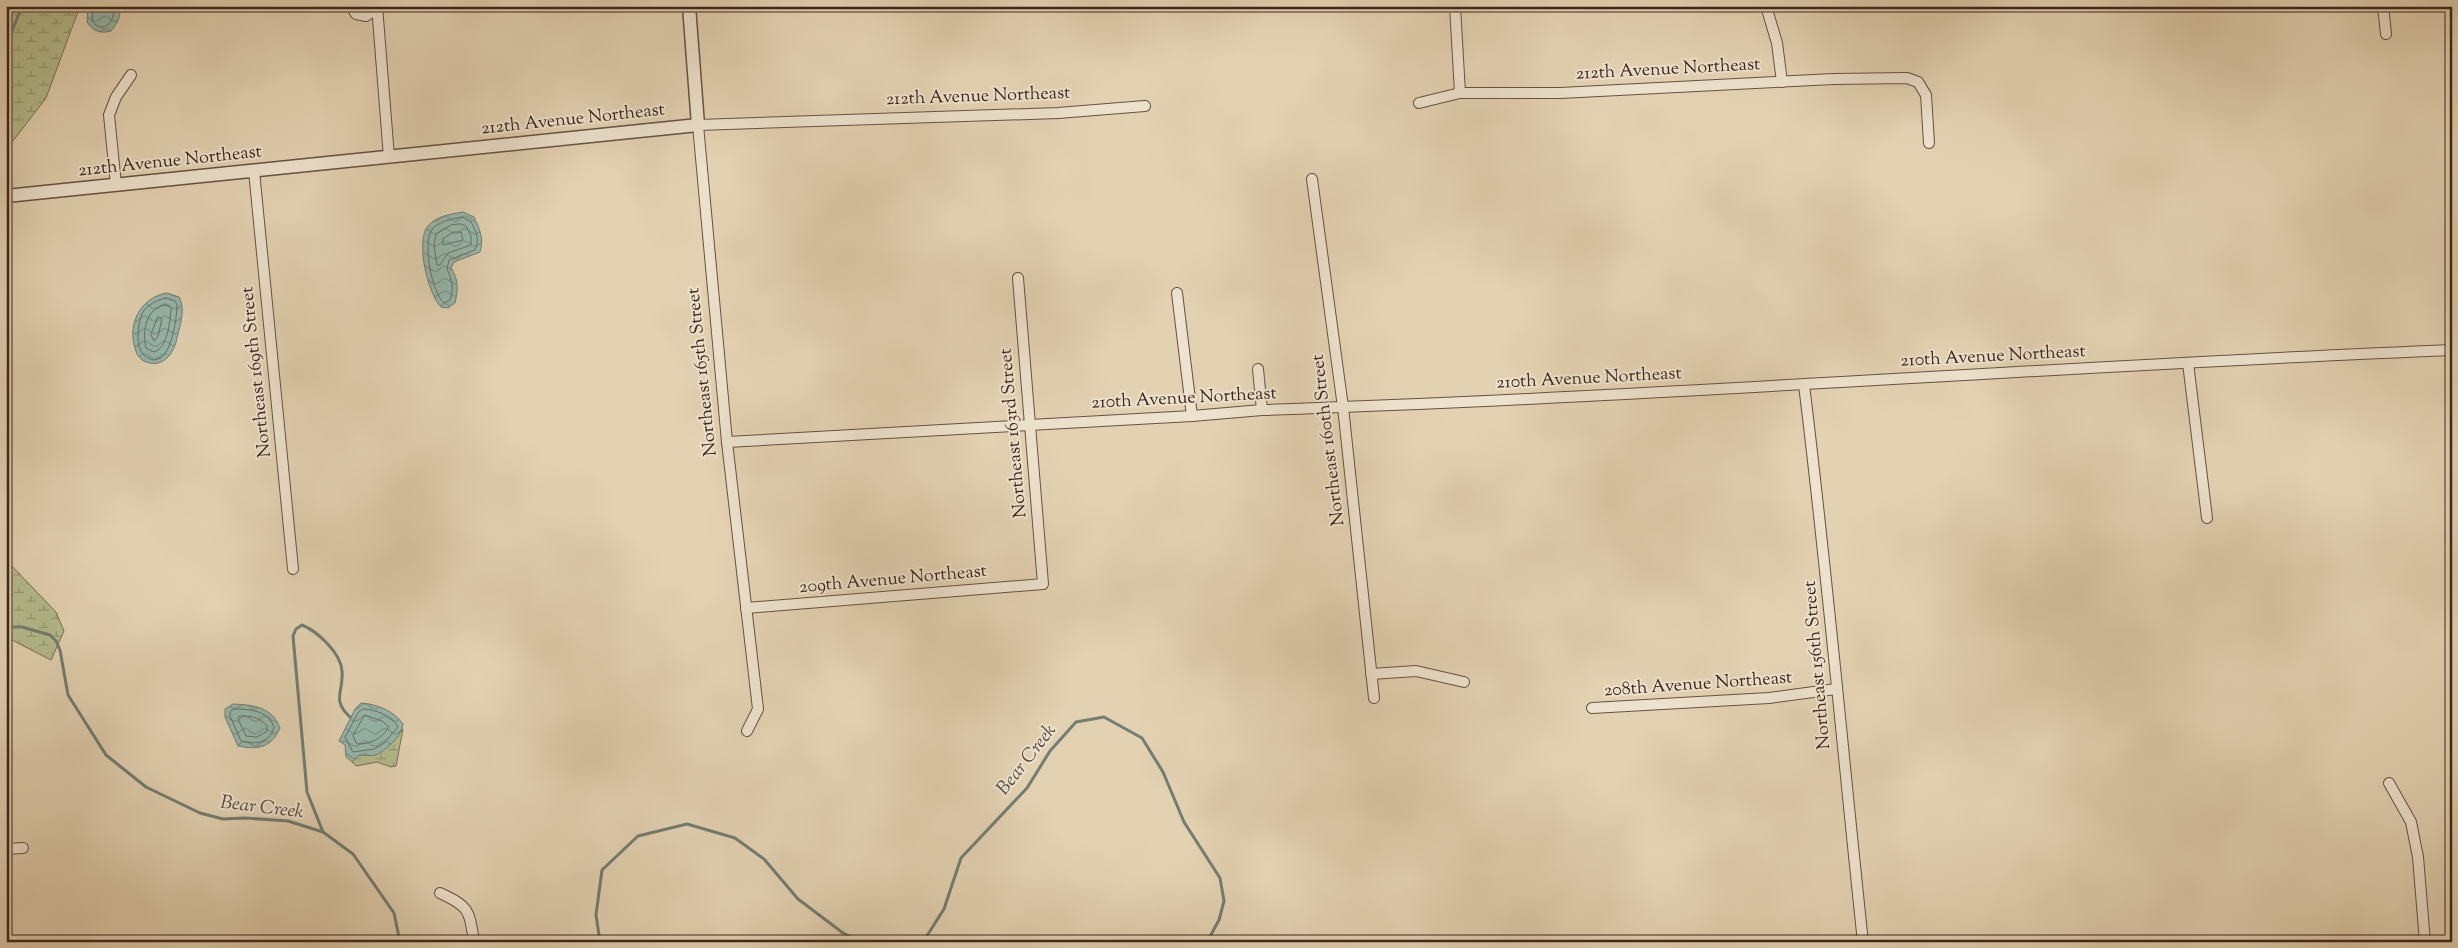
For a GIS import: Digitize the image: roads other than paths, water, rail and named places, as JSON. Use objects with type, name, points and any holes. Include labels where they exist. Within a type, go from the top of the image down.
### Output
[{"type":"street","points":[[351,6],[356,14],[366,16],[378,7]]},
{"type":"street","name":"Northeast 165th Street","points":[[689,6],[727,442],[758,709],[747,731]]},
{"type":"street","points":[[1454,6],[1460,94]]},
{"type":"street","points":[[1766,6],[1777,43],[1782,82]]},
{"type":"street","points":[[2383,6],[2386,34]]},
{"type":"street","points":[[378,7],[389,157]]},
{"type":"street","points":[[116,185],[109,115],[116,98],[131,75]]},
{"type":"street","name":"212th Avenue Northeast","points":[[1420,103],[1460,94],[1560,93],[1907,78],[1918,82],[1926,95],[1929,143]]},
{"type":"street","name":"212th Avenue Northeast","points":[[6,196],[698,125],[1058,113],[1145,106]]},
{"type":"street","name":"Northeast 169th Street","points":[[254,171],[293,570]]},
{"type":"street","name":"Northeast 160th Street","points":[[1312,179],[1343,407],[1374,698]]},
{"type":"street","name":"Northeast 163rd Street","points":[[1018,278],[1044,584]]},
{"type":"street","points":[[1177,292],[1192,416]]},
{"type":"street","name":"210th Avenue Northeast","points":[[727,442],[1192,416],[1262,410],[1804,385],[1960,374],[2452,350]]},
{"type":"street","points":[[2188,364],[2207,518]]},
{"type":"street","points":[[1258,368],[1262,410]]},
{"type":"street","name":"Northeast 156th Street","points":[[1804,385],[1822,525],[1836,689],[1862,942]]},
{"type":"street","name":"209th Avenue Northeast","points":[[746,608],[1044,584]]},
{"type":"street","points":[[1371,674],[1416,671],[1464,682]]},
{"type":"street","name":"208th Avenue Northeast","points":[[1592,708],[1769,698],[1836,689]]},
{"type":"street","points":[[2389,783],[2411,822],[2418,857],[2425,942]]},
{"type":"street","points":[[6,848],[23,848]]},
{"type":"street","points":[[440,893],[465,906],[470,917],[474,942]]},
{"type":"water","points":[[88,6],[119,6],[120,13],[111,31],[100,32],[94,30],[89,25],[87,22]]},
{"type":"water","points":[[463,212],[474,217],[478,226],[481,234],[480,252],[454,262],[451,268],[457,285],[455,303],[448,308],[441,307],[432,291],[425,267],[423,255],[424,233],[435,220]]},
{"type":"water","points":[[167,293],[179,297],[182,307],[182,317],[176,344],[167,358],[162,361],[158,363],[146,362],[140,358],[133,341],[134,323],[138,314],[149,300]]},
{"type":"water","points":[[361,703],[385,709],[395,715],[403,724],[397,738],[384,750],[376,755],[359,755],[352,762],[346,757],[345,745],[339,741],[355,709]]},
{"type":"water","points":[[233,704],[261,708],[277,721],[280,728],[268,744],[252,748],[238,746],[225,717],[225,709]]},
{"type":"waterway","points":[[6,46],[22,6]]},
{"type":"waterway","points":[[323,832],[307,792],[293,636],[296,629],[302,625],[321,637],[333,650],[341,664],[340,700],[344,711],[350,717]]},
{"type":"waterway","name":"Bear Creek","points":[[6,627],[22,627],[50,635],[56,641],[60,650],[68,695],[106,755],[146,787],[200,813],[223,819],[245,818],[288,821],[323,832],[353,854],[394,913],[400,942]]},
{"type":"waterway","name":"Bear Creek","points":[[923,942],[944,909],[961,858],[1027,788],[1050,751],[1076,722],[1104,717],[1142,738],[1163,772],[1184,822],[1220,878],[1224,901],[1219,920],[1207,942]]},
{"type":"waterway","name":"Bear Creek","points":[[600,942],[596,915],[602,870],[638,836],[687,824],[735,838],[764,859],[798,899],[843,933],[862,942]]}]
